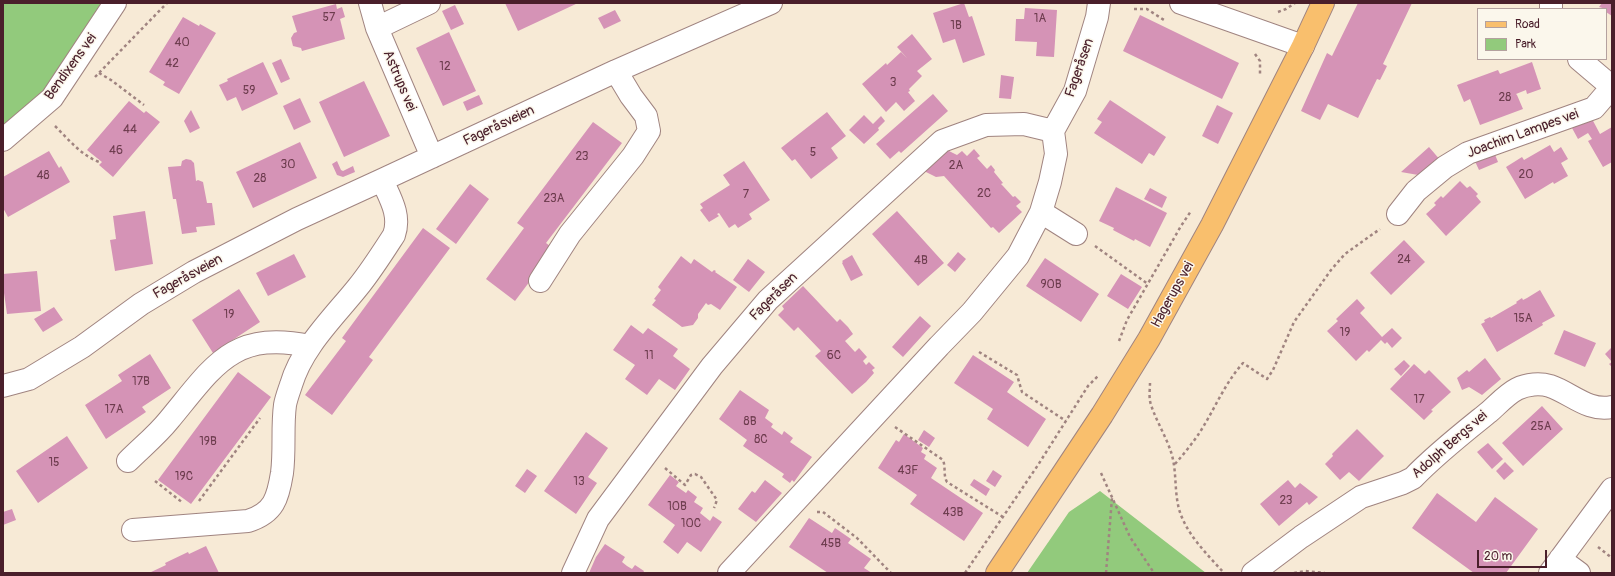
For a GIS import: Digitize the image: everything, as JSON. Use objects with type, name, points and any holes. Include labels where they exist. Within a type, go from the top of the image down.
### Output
[{"type":"main road","name":"Hagerups vei","points":[[997,573],[1102,415],[1149,339],[1212,225],[1303,46],[1323,3]]},
{"type":"street","name":"Bendixens vei","points":[[3,140],[52,98],[115,3]]},
{"type":"street","name":"Astrups vei","points":[[370,3],[377,28],[432,157]]},
{"type":"street","points":[[377,28],[429,3]]},
{"type":"street","name":"Fageråsveien","points":[[3,386],[29,379],[82,347],[141,304],[194,272],[297,218],[616,71],[771,3]]},
{"type":"street","name":"Fageråsen","points":[[573,573],[598,519],[712,366],[768,300],[942,141],[986,125],[1024,124],[1053,131],[1075,91],[1097,17],[1099,3]]},
{"type":"street","points":[[1181,3],[1303,46]]},
{"type":"street","name":"Joachim Lampes vei","points":[[1398,214],[1412,186],[1468,153],[1594,108],[1612,87],[1580,60]]},
{"type":"street","points":[[540,281],[570,234],[632,156],[649,131],[646,116],[631,96],[616,71]]},
{"type":"street","points":[[729,573],[928,357],[972,312],[1018,256],[1041,212],[1050,182],[1056,154],[1053,131]]},
{"type":"street","points":[[133,530],[248,521],[260,517],[270,508],[276,499],[282,469],[285,406],[291,383],[298,367],[310,346],[358,288],[394,235],[397,227],[396,213],[382,180]]},
{"type":"street","points":[[1041,212],[1076,234]]},
{"type":"street","points":[[128,461],[169,421],[206,374],[227,355],[242,348],[259,343],[282,342],[310,346]]},
{"type":"street","name":"Adolph Bergs vei","points":[[1253,573],[1301,537],[1361,497],[1403,483],[1413,478],[1516,389],[1528,385],[1539,384],[1550,386],[1591,406],[1602,409],[1612,407]]},
{"type":"street","points":[[1579,573],[1555,566],[1612,490]]},
{"type":"path","points":[[92,81],[167,3]]},
{"type":"path","points":[[1278,12],[1295,3]]},
{"type":"path","points":[[1258,80],[1261,73],[1260,61]]},
{"type":"path","points":[[99,73],[111,80],[144,105]]},
{"type":"path","points":[[53,124],[88,158],[99,162]]},
{"type":"path","points":[[1118,342],[1127,320],[1181,226],[1195,207]]},
{"type":"path","points":[[1175,464],[1198,434],[1224,389],[1240,366],[1243,363],[1267,379],[1274,370],[1294,322],[1331,270],[1345,254],[1373,235],[1398,214]]},
{"type":"path","points":[[1076,234],[1102,250],[1148,284]]},
{"type":"path","points":[[979,352],[1017,375],[1022,392],[1066,421]]},
{"type":"path","points":[[965,573],[1088,386],[1100,374]]},
{"type":"path","points":[[1150,376],[1150,401],[1168,443],[1175,464],[1175,486],[1179,509],[1188,530],[1224,573]]},
{"type":"path","points":[[197,504],[261,417]]},
{"type":"path","points":[[897,428],[943,460],[946,465],[944,477],[947,482],[1002,517]]},
{"type":"path","points":[[663,466],[685,485],[691,475],[695,474],[701,477],[717,500],[714,508]]},
{"type":"path","points":[[1101,473],[1130,537],[1154,573]]},
{"type":"path","points":[[155,481],[186,505]]},
{"type":"path","points":[[1106,573],[1112,497]]},
{"type":"path","points":[[812,512],[824,512],[857,538],[891,573]]},
{"type":"path","points":[[1294,573],[1304,571],[1325,573]]},
{"type":"green space","points":[[3,3],[101,3],[88,33],[49,88],[3,126]]},
{"type":"green space","points":[[1100,491],[1206,573],[1027,573],[1069,512]]},
{"type":"building","points":[[505,3],[578,3],[518,31]]},
{"type":"building","points":[[964,3],[969,17],[972,16],[985,55],[963,63],[955,39],[943,43],[933,13]]},
{"type":"building","points":[[1358,3],[1412,3],[1383,64],[1387,66],[1380,80],[1377,79],[1358,118],[1328,104],[1320,120],[1301,111],[1327,53],[1332,56]]},
{"type":"building","points":[[1602,3],[1612,3],[1612,16],[1607,13],[1607,8],[1599,7]]},
{"type":"building","points":[[336,4],[337,9],[342,7],[345,17],[340,19],[345,39],[302,51],[301,48],[293,46],[291,38],[294,33],[297,32],[292,16]]},
{"type":"building","points":[[455,5],[464,24],[451,30],[442,11]]},
{"type":"building","points":[[1025,8],[1057,10],[1054,57],[1036,56],[1037,42],[1015,41],[1016,19],[1024,19]]},
{"type":"building","points":[[615,10],[621,21],[604,29],[598,18]]},
{"type":"building","points":[[1140,15],[1239,63],[1222,99],[1123,51]]},
{"type":"building","points":[[183,17],[216,33],[179,94],[163,85],[165,82],[149,72]]},
{"type":"building","points":[[449,32],[476,91],[443,106],[416,48]]},
{"type":"building","points":[[912,34],[932,59],[917,71],[922,76],[909,89],[910,91],[908,92],[915,101],[904,111],[896,102],[886,112],[862,84],[901,52],[907,58],[897,47]]},
{"type":"building","points":[[281,59],[290,79],[281,83],[272,63]]},
{"type":"building","points":[[263,62],[278,94],[242,111],[236,97],[227,101],[219,85],[228,81],[227,79]]},
{"type":"building","points":[[1532,62],[1541,89],[1527,94],[1526,90],[1516,94],[1523,109],[1480,125],[1470,99],[1464,102],[1457,85],[1498,70],[1500,74]]},
{"type":"building","points":[[1001,75],[1014,77],[1011,99],[999,98]]},
{"type":"building","points":[[364,81],[390,136],[344,157],[319,102]]},
{"type":"building","points":[[933,94],[948,111],[901,153],[899,151],[890,159],[876,144]]},
{"type":"building","points":[[479,95],[483,104],[467,111],[463,102]]},
{"type":"building","points":[[300,98],[311,122],[294,130],[283,106]]},
{"type":"building","points":[[1110,100],[1166,137],[1154,156],[1149,153],[1142,164],[1094,133],[1102,122],[1097,119]]},
{"type":"building","points":[[129,101],[144,113],[146,111],[160,122],[113,177],[99,165],[102,162],[87,150]]},
{"type":"building","points":[[1217,105],[1233,113],[1218,144],[1202,136]]},
{"type":"building","points":[[191,110],[200,128],[190,133],[184,121]]},
{"type":"building","points":[[827,112],[846,136],[831,148],[838,158],[811,179],[795,159],[792,161],[781,148]]},
{"type":"building","points":[[864,115],[873,124],[881,116],[885,121],[878,128],[879,130],[864,144],[849,130]]},
{"type":"building","points":[[1591,117],[1600,134],[1612,127],[1612,162],[1603,167],[1588,141],[1592,139],[1588,133],[1578,139],[1572,128]]},
{"type":"building","points":[[593,122],[622,143],[546,243],[554,249],[515,301],[486,279],[524,228],[517,223]]},
{"type":"building","points":[[300,142],[317,178],[253,208],[236,172]]},
{"type":"building","points":[[1550,145],[1554,152],[1561,147],[1568,159],[1561,163],[1568,176],[1554,184],[1553,182],[1525,199],[1506,167],[1522,157],[1524,160]]},
{"type":"building","points":[[1429,147],[1441,161],[1424,176],[1401,172]]},
{"type":"building","points":[[1492,147],[1498,162],[1479,170],[1472,155]]},
{"type":"building","points":[[974,149],[980,156],[977,158],[987,169],[991,165],[995,170],[994,172],[1003,183],[1001,184],[1013,197],[1015,196],[1021,202],[1016,206],[1022,212],[999,233],[993,227],[991,228],[944,176],[936,177],[924,171],[947,150],[957,155],[962,151],[967,156]]},
{"type":"building","points":[[49,151],[59,168],[61,166],[70,182],[8,217],[3,208],[3,177]]},
{"type":"building","points":[[186,159],[191,160],[194,163],[196,181],[198,180],[203,182],[207,203],[212,203],[215,225],[196,227],[197,232],[182,234],[176,199],[173,199],[168,167],[181,166],[182,161]]},
{"type":"building","points":[[337,161],[341,170],[343,171],[353,166],[355,172],[343,177],[337,175],[332,164]]},
{"type":"building","points":[[744,161],[770,200],[749,214],[752,219],[738,228],[735,224],[729,228],[719,213],[717,214],[719,216],[709,222],[700,210],[703,208],[700,204],[730,185],[723,175]]},
{"type":"building","points":[[1460,181],[1467,188],[1470,186],[1478,194],[1476,196],[1481,202],[1446,236],[1426,214],[1436,205],[1434,203],[1441,196],[1443,198]]},
{"type":"building","points":[[470,184],[489,199],[456,244],[436,229]]},
{"type":"building","points":[[1116,187],[1167,213],[1150,247],[1135,239],[1134,241],[1113,230],[1114,228],[1099,221]]},
{"type":"building","points":[[1150,188],[1167,197],[1162,208],[1144,199]]},
{"type":"building","points":[[145,211],[153,264],[115,271],[110,240],[116,239],[113,216]]},
{"type":"building","points":[[897,211],[944,263],[918,286],[872,234]]},
{"type":"building","points":[[423,228],[450,248],[369,357],[373,360],[332,415],[305,395],[346,341],[342,338]]},
{"type":"building","points":[[1404,240],[1425,262],[1391,295],[1370,273]]},
{"type":"building","points":[[958,252],[966,259],[955,272],[947,265]]},
{"type":"building","points":[[294,254],[306,277],[268,296],[256,273]]},
{"type":"building","points":[[852,255],[863,275],[851,281],[842,261]]},
{"type":"building","points":[[681,256],[691,264],[694,259],[712,272],[714,270],[716,271],[715,272],[737,287],[720,310],[711,304],[708,305],[706,303],[698,314],[698,318],[693,325],[682,327],[652,305],[656,300],[654,299],[661,290],[658,287]]},
{"type":"building","points":[[1045,258],[1099,294],[1081,322],[1026,286]]},
{"type":"building","points":[[748,259],[765,272],[749,292],[733,280]]},
{"type":"building","points":[[37,271],[41,311],[7,314],[4,293],[3,294],[3,274]]},
{"type":"building","points":[[1121,274],[1142,287],[1128,309],[1107,296]]},
{"type":"building","points":[[803,286],[837,322],[840,319],[848,327],[853,334],[845,341],[855,352],[859,348],[867,357],[863,361],[866,365],[869,362],[875,368],[872,370],[874,373],[852,394],[815,356],[821,351],[798,327],[794,331],[778,315],[784,309],[782,306]]},
{"type":"building","points":[[239,289],[260,322],[213,353],[192,320]]},
{"type":"building","points":[[1540,290],[1555,316],[1542,323],[1543,325],[1497,352],[1481,324],[1485,322],[1484,320],[1490,317],[1491,318],[1517,303],[1516,302],[1522,298],[1523,300]]},
{"type":"building","points":[[1357,299],[1365,308],[1360,313],[1382,337],[1392,328],[1402,338],[1392,348],[1387,342],[1385,344],[1381,340],[1369,352],[1367,350],[1356,361],[1327,331],[1338,321],[1336,319]]},
{"type":"building","points":[[54,307],[63,320],[43,332],[34,319]]},
{"type":"building","points":[[920,316],[931,326],[903,357],[892,347]]},
{"type":"building","points":[[631,325],[643,334],[648,328],[678,349],[673,356],[690,369],[675,390],[659,379],[647,395],[625,379],[635,365],[613,350]]},
{"type":"building","points":[[1564,330],[1596,343],[1585,367],[1554,354]]},
{"type":"building","points":[[1612,347],[1612,362],[1605,354]]},
{"type":"building","points":[[150,354],[171,388],[142,407],[146,412],[106,439],[85,405],[122,381],[118,375]]},
{"type":"building","points":[[973,355],[1014,382],[1007,392],[1046,419],[1028,447],[987,419],[993,409],[954,383]]},
{"type":"building","points":[[1485,358],[1501,379],[1482,395],[1469,387],[1462,390],[1457,378],[1467,370],[1469,372]]},
{"type":"building","points":[[1404,360],[1410,366],[1401,376],[1394,369]]},
{"type":"building","points":[[1414,364],[1425,374],[1429,370],[1451,392],[1431,410],[1433,411],[1424,420],[1390,389]]},
{"type":"building","points":[[238,372],[271,397],[191,504],[158,480]]},
{"type":"building","points":[[740,390],[769,410],[765,418],[773,424],[771,427],[782,435],[784,431],[793,438],[790,442],[812,457],[794,482],[792,480],[790,483],[782,477],[784,474],[743,446],[747,440],[719,419]]},
{"type":"building","points":[[1542,406],[1563,429],[1523,466],[1502,443]]},
{"type":"building","points":[[1357,429],[1384,456],[1359,481],[1349,472],[1340,480],[1325,464],[1333,456],[1332,454]]},
{"type":"building","points":[[924,430],[935,438],[929,447],[918,440]]},
{"type":"building","points":[[586,432],[608,448],[588,477],[597,483],[576,514],[544,491]]},
{"type":"building","points":[[904,434],[923,448],[921,452],[926,455],[924,459],[937,468],[931,478],[983,513],[964,541],[910,504],[917,495],[878,468],[896,440],[899,442]]},
{"type":"building","points":[[67,436],[88,468],[38,503],[16,471]]},
{"type":"building","points":[[1488,443],[1503,459],[1492,469],[1477,452]]},
{"type":"building","points":[[1505,462],[1514,471],[1504,480],[1496,471]]},
{"type":"building","points":[[527,469],[537,476],[525,493],[515,486]]},
{"type":"building","points":[[993,470],[1002,476],[995,487],[986,481]]},
{"type":"building","points":[[670,475],[679,482],[676,486],[686,493],[688,490],[697,497],[694,502],[703,508],[700,513],[710,521],[713,516],[722,522],[701,552],[687,542],[678,554],[663,542],[675,525],[648,505]]},
{"type":"building","points":[[974,479],[990,489],[986,496],[970,485]]},
{"type":"building","points":[[765,480],[782,493],[756,522],[738,509],[752,491],[755,493]]},
{"type":"building","points":[[1288,480],[1295,488],[1300,483],[1318,497],[1309,505],[1307,502],[1279,526],[1260,504]]},
{"type":"building","points":[[1437,493],[1476,522],[1495,497],[1538,529],[1506,573],[1474,573],[1412,528]]},
{"type":"building","points":[[12,509],[16,520],[3,525],[3,512]]},
{"type":"building","points":[[809,518],[832,533],[835,528],[851,539],[848,543],[871,559],[864,568],[872,573],[828,573],[789,547]]},
{"type":"building","points":[[605,544],[625,557],[622,562],[627,566],[632,569],[635,565],[644,571],[643,573],[589,573],[596,557]]},
{"type":"building","points":[[206,546],[219,573],[149,573],[166,565],[165,563],[188,552],[189,554]]}]
